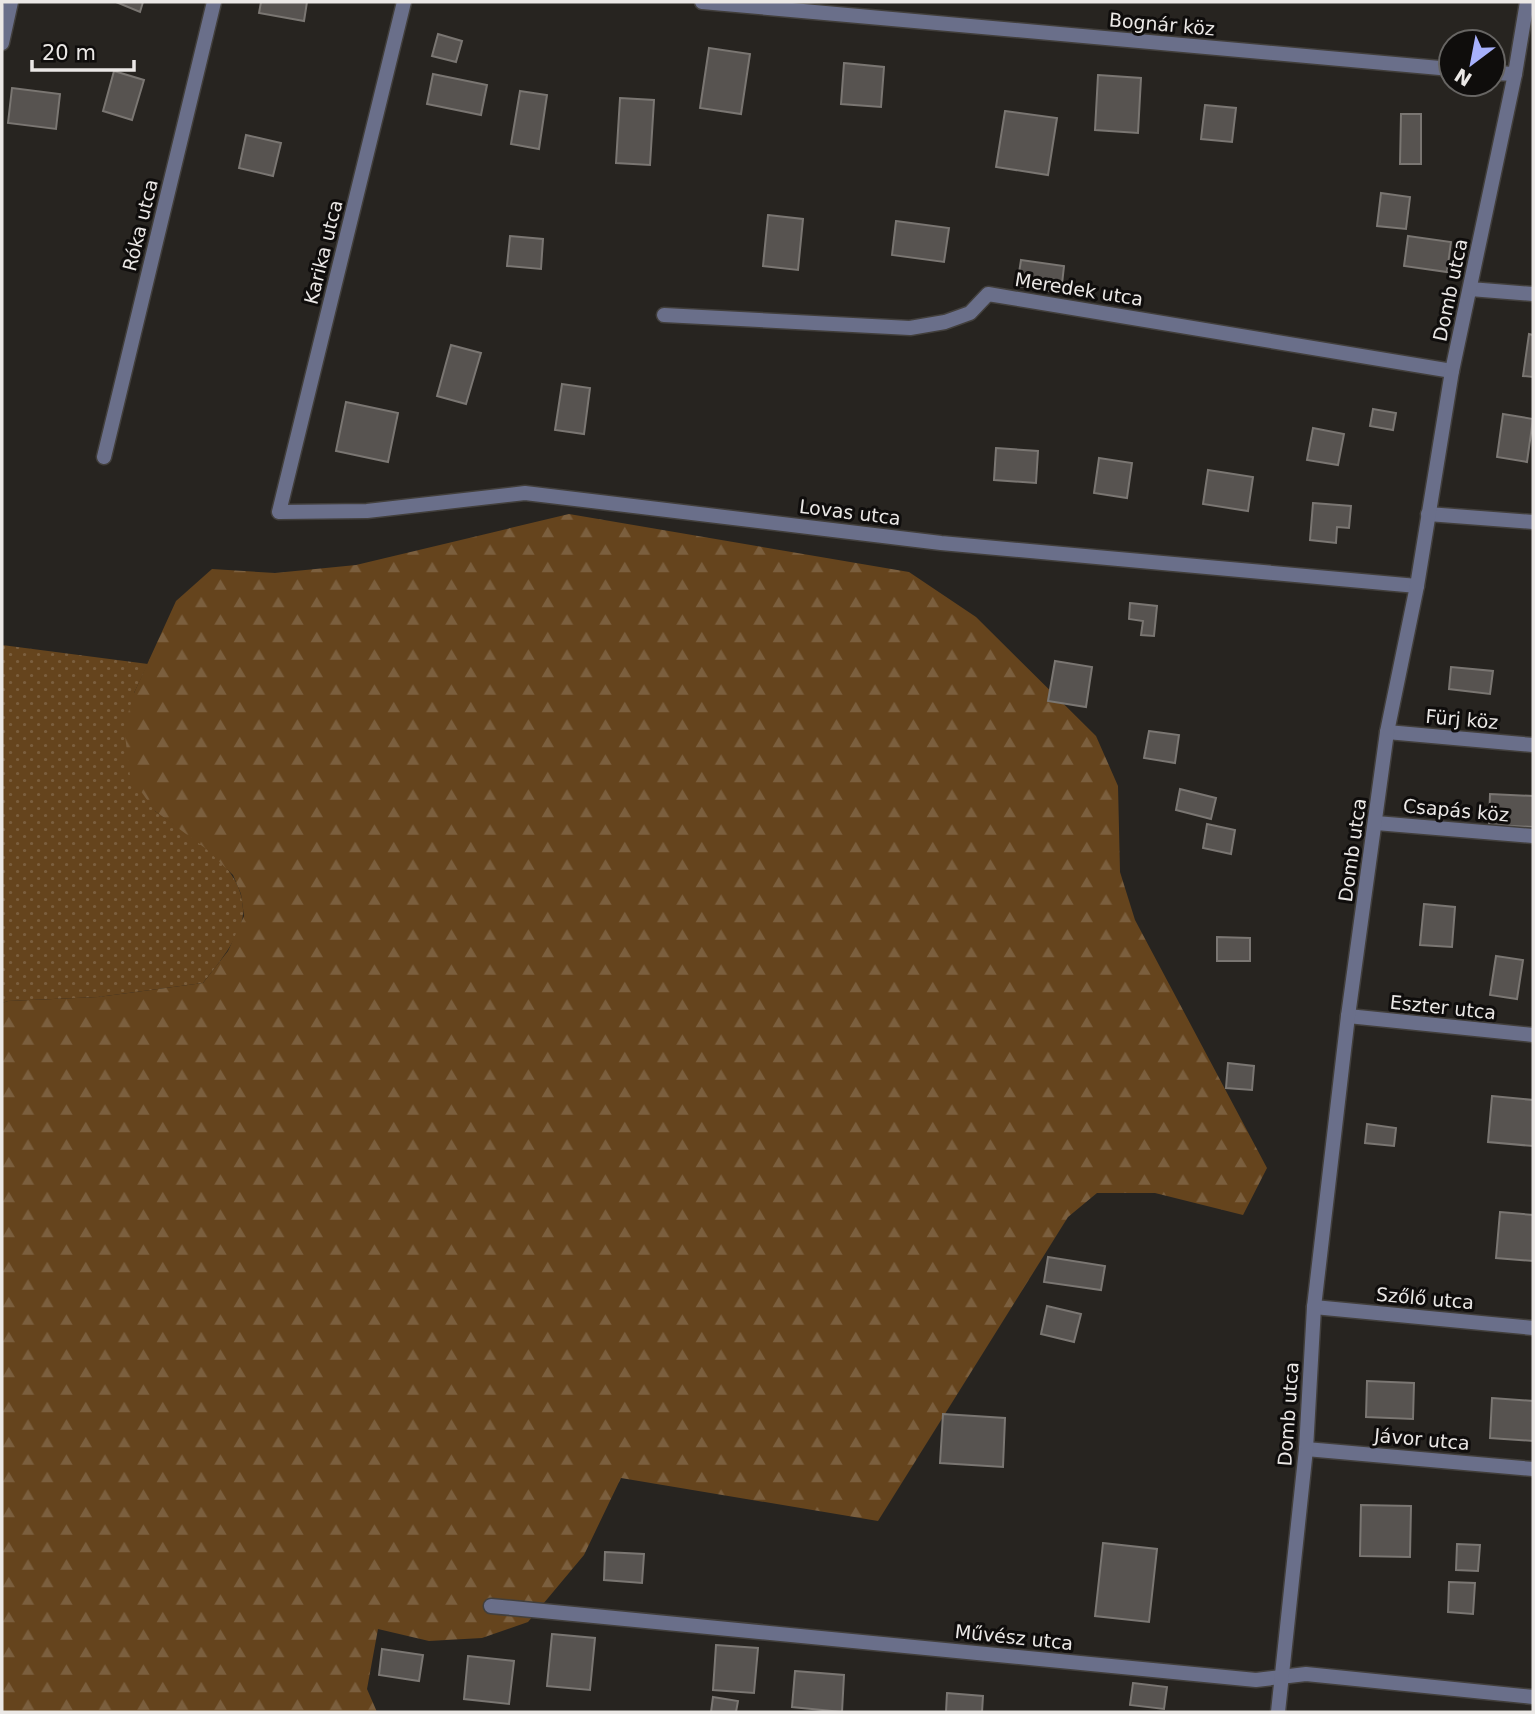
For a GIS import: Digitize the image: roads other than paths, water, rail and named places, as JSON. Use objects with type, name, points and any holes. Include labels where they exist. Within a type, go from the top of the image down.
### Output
[{"type":"street","points":[[2,43],[11,2]]},
{"type":"street","name":"Róka utca","points":[[104,457],[214,2]]},
{"type":"street","name":"Karika utca","points":[[279,512],[404,2]]},
{"type":"street","name":"Bognár köz","points":[[702,2],[1437,68]]},
{"type":"street","name":"Domb utca","points":[[1278,1712],[1306,1448],[1314,1307],[1348,1016],[1387,732],[1417,586],[1452,371],[1528,11]]},
{"type":"street","points":[[1507,74],[1515,74]]},
{"type":"street","points":[[1470,289],[1533,294]]},
{"type":"street","name":"Meredek utca","points":[[664,315],[910,328],[945,322],[970,313],[988,294],[1452,371]]},
{"type":"street","name":"Lovas utca","points":[[279,512],[367,511],[525,493],[941,543],[1417,586]]},
{"type":"street","points":[[1428,514],[1533,522]]},
{"type":"street","name":"Fürj köz","points":[[1387,732],[1533,745]]},
{"type":"street","name":"Csapás köz","points":[[1376,823],[1533,836]]},
{"type":"street","name":"Eszter utca","points":[[1348,1016],[1533,1035]]},
{"type":"street","name":"Szőlő utca","points":[[1314,1307],[1533,1328]]},
{"type":"street","name":"Jávor utca","points":[[1306,1448],[1533,1469]]},
{"type":"street","name":"Művész utca","points":[[491,1606],[1256,1680],[1306,1674],[1533,1697]]}]
